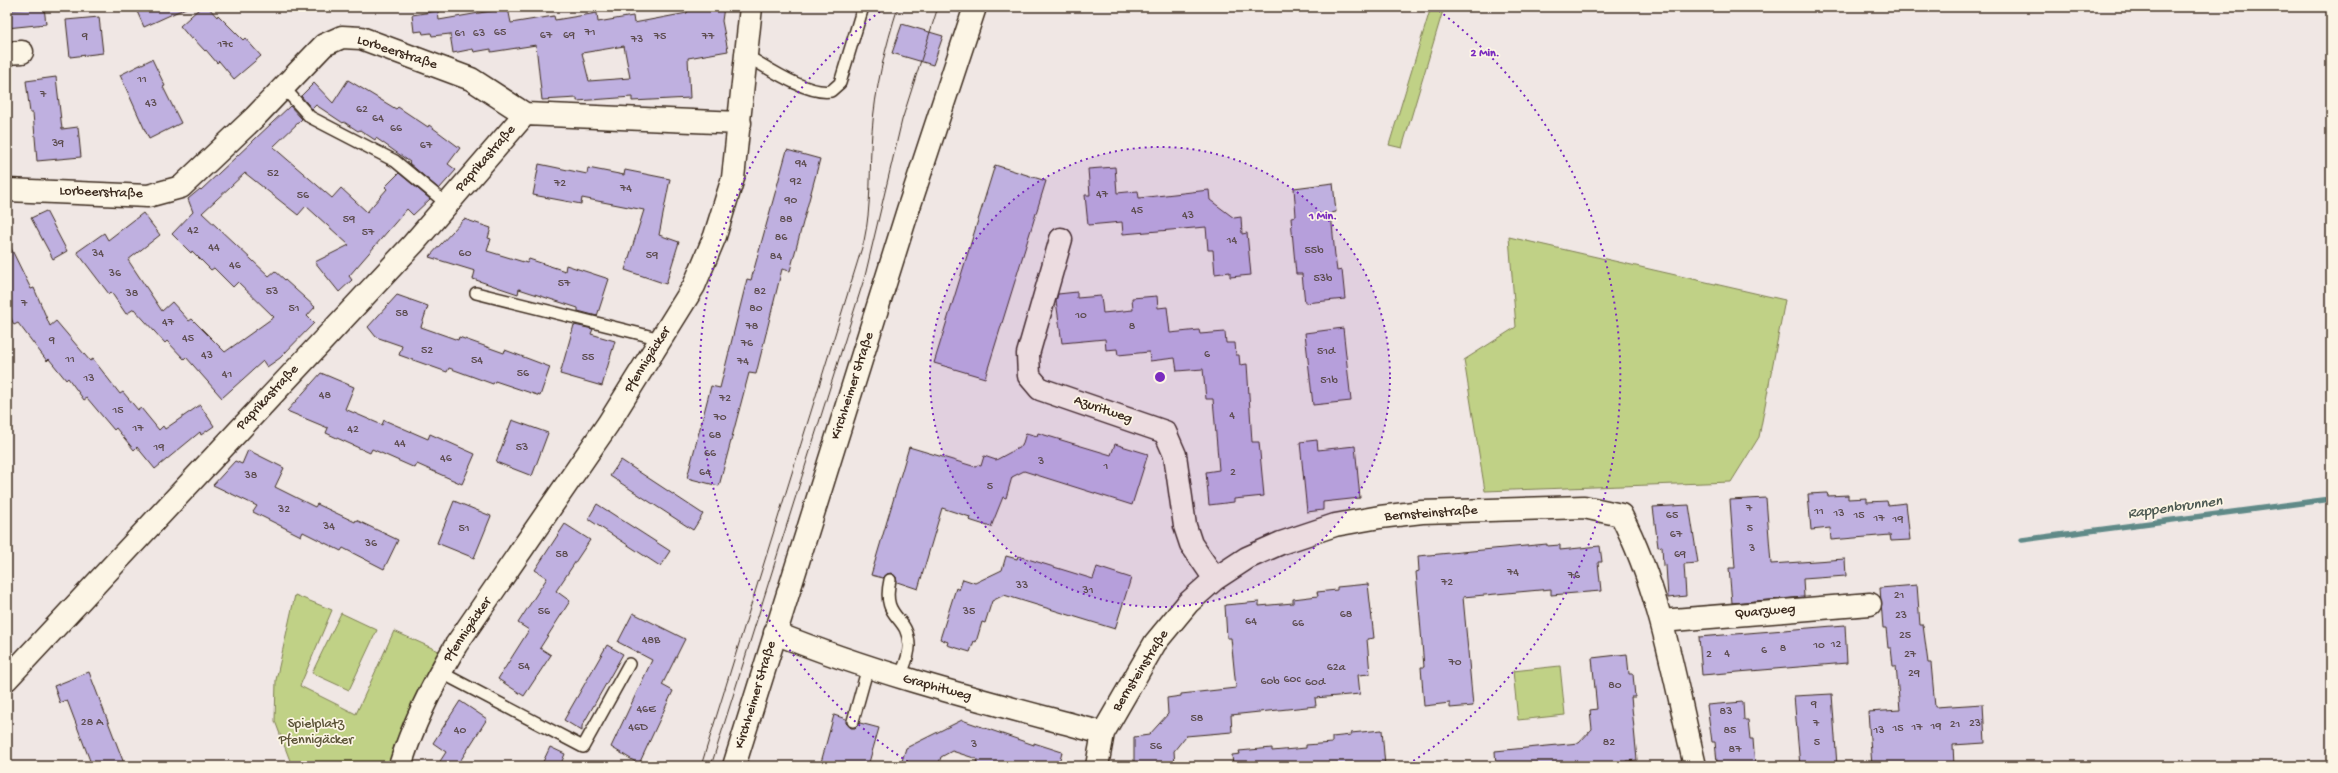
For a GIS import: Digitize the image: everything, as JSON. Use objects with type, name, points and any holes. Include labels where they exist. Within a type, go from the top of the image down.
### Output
[{"type":"street","name":"Pfennigäcker","points":[[400,766],[406,746],[440,672],[608,424],[694,286],[715,236],[733,178],[740,123],[751,7]]},
{"type":"street","name":"Kirchheimer Straße","points":[[734,766],[908,210],[975,7]]},
{"type":"street","name":"Lorbeerstraße","points":[[7,190],[148,196],[181,188],[284,88],[324,45],[342,37],[361,38],[471,79],[525,114]]},
{"type":"street","points":[[525,114],[740,123]]},
{"type":"street","name":"Paprikastraße","points":[[7,679],[413,244],[525,114]]},
{"type":"street","name":"Azuritweg","points":[[1061,240],[1028,354],[1029,376],[1040,389],[1165,432],[1175,455],[1187,532],[1191,544],[1215,579]]},
{"type":"street","name":"Bernsteinstraße","points":[[1097,766],[1103,733],[1155,642],[1188,603],[1215,579],[1247,558],[1281,543],[1335,525],[1422,512],[1584,507],[1621,515],[1639,549],[1661,621],[1695,766]]},
{"type":"street","name":"Quarzweg","points":[[1661,621],[1870,604]]},
{"type":"street","name":"Graphitweg","points":[[775,633],[900,678],[1103,733]]},
{"type":"lane","points":[[746,56],[805,86],[820,91],[831,91],[840,83],[863,7]]},
{"type":"lane","points":[[284,88],[310,117],[395,161],[448,204]]},
{"type":"lane","points":[[476,293],[661,339]]},
{"type":"lane","points":[[890,580],[887,594],[888,607],[900,621],[907,634],[909,646],[900,678]]},
{"type":"lane","name":"Pfennigäcker","points":[[440,672],[584,747],[629,664]]},
{"type":"lane","points":[[853,721],[868,667]]},
{"type":"green space","points":[[1431,7],[1444,7],[1402,148],[1389,145]]},
{"type":"green space","points":[[1509,237],[1785,300],[1759,437],[1731,482],[1485,491],[1464,360],[1516,327]]},
{"type":"green space","name":"Spielplatz Pfennigäcker","points":[[295,595],[332,610],[300,686],[356,714],[394,631],[441,652],[394,745],[389,766],[292,766],[275,721],[276,680]]},
{"type":"green space","points":[[341,613],[377,630],[349,690],[312,673]]},
{"type":"green space","points":[[1560,666],[1565,715],[1518,720],[1513,671]]},
{"type":"building","points":[[44,7],[46,24],[7,28],[7,10]]},
{"type":"building","points":[[135,7],[188,7],[144,27]]},
{"type":"building","points":[[201,7],[208,7],[217,17],[218,15],[243,40],[245,38],[261,56],[234,79],[219,61],[217,63],[193,38],[191,39],[180,26]]},
{"type":"building","points":[[688,7],[724,7],[722,21],[728,51],[688,58],[690,98],[632,101],[632,97],[577,101],[577,98],[542,100],[536,45],[491,52],[491,49],[474,52],[473,49],[453,53],[450,34],[432,36],[431,33],[423,34],[422,31],[414,32],[412,15],[438,11],[439,20],[508,8],[511,23],[554,16],[555,20],[597,13],[598,22],[633,16],[634,23],[687,13]],"holes":[[[624,46],[630,78],[589,81],[582,53]]]},
{"type":"building","points":[[99,17],[103,53],[70,57],[66,20]]},
{"type":"building","points":[[902,24],[943,36],[933,65],[892,53]]},
{"type":"building","points":[[152,59],[165,86],[163,87],[181,123],[149,139],[120,75]]},
{"type":"building","points":[[56,77],[62,129],[78,127],[81,157],[37,161],[33,113],[30,113],[26,81]]},
{"type":"building","points":[[348,80],[396,109],[398,107],[428,127],[429,125],[460,148],[448,164],[456,170],[439,189],[409,163],[410,162],[376,138],[375,140],[360,130],[358,131],[344,122],[343,123],[316,105],[312,109],[301,96],[314,83],[333,103]]},
{"type":"building","points":[[290,106],[302,119],[273,147],[332,198],[341,188],[367,212],[387,189],[385,187],[399,173],[430,199],[413,215],[407,209],[349,276],[352,280],[339,292],[315,262],[349,245],[306,206],[298,215],[245,173],[202,213],[269,276],[275,271],[315,307],[307,316],[314,323],[280,358],[267,367],[263,361],[222,398],[186,357],[184,359],[167,341],[165,343],[134,309],[126,314],[111,292],[109,294],[77,252],[104,233],[108,240],[143,213],[160,235],[128,260],[162,311],[172,302],[189,321],[192,319],[225,352],[274,317],[238,282],[233,287],[214,268],[211,270],[192,251],[191,253],[172,234],[193,212],[188,199],[200,189],[201,190]]},
{"type":"building","points":[[787,150],[820,159],[790,271],[782,269],[756,374],[749,373],[719,486],[687,478],[711,386],[720,388],[747,279],[751,280]]},
{"type":"building","points":[[539,164],[587,174],[588,168],[624,175],[625,170],[670,179],[659,235],[679,242],[666,284],[625,270],[644,210],[582,198],[581,204],[533,195]]},
{"type":"building","points":[[995,165],[1046,181],[985,378],[934,363]]},
{"type":"building","points":[[1115,167],[1117,193],[1138,191],[1139,198],[1209,190],[1210,200],[1234,218],[1241,217],[1242,234],[1247,233],[1251,275],[1230,277],[1230,272],[1215,274],[1213,250],[1208,250],[1206,227],[1123,234],[1122,222],[1088,225],[1085,195],[1090,195],[1088,169]]},
{"type":"building","points":[[1333,183],[1336,212],[1331,213],[1335,256],[1337,271],[1342,270],[1345,299],[1305,303],[1302,274],[1296,274],[1291,217],[1296,216],[1294,188]]},
{"type":"building","points":[[46,211],[67,251],[53,259],[31,218]]},
{"type":"building","points":[[464,219],[491,228],[488,238],[491,239],[487,251],[527,263],[529,259],[565,271],[566,265],[609,279],[597,316],[578,311],[578,308],[519,289],[518,294],[473,279],[475,271],[429,257]]},
{"type":"building","points":[[7,240],[31,289],[34,288],[50,326],[56,321],[90,361],[93,359],[120,394],[123,392],[138,410],[141,408],[159,430],[163,426],[165,429],[200,405],[214,426],[201,435],[200,432],[155,469],[137,447],[134,450],[116,428],[114,430],[87,398],[84,400],[68,378],[66,380],[49,359],[47,361],[18,323],[14,325],[7,309]]},
{"type":"building","points":[[1077,292],[1077,298],[1101,296],[1103,313],[1133,310],[1132,298],[1157,296],[1158,308],[1167,307],[1170,333],[1199,330],[1200,334],[1225,332],[1226,343],[1235,343],[1236,355],[1239,355],[1240,365],[1247,364],[1252,442],[1259,442],[1264,496],[1234,499],[1234,502],[1209,505],[1206,472],[1219,470],[1213,399],[1206,399],[1203,369],[1177,371],[1175,358],[1150,361],[1149,352],[1118,355],[1117,349],[1106,350],[1105,339],[1062,343],[1056,301],[1058,294]]},
{"type":"building","points":[[397,295],[428,306],[421,327],[458,340],[459,337],[504,353],[505,350],[550,367],[540,396],[495,381],[493,384],[449,368],[447,372],[399,355],[402,346],[376,337],[368,327]]},
{"type":"building","points":[[574,325],[593,329],[591,334],[615,341],[602,386],[560,374]]},
{"type":"building","points":[[1343,328],[1351,401],[1313,405],[1305,333]]},
{"type":"building","points":[[321,373],[354,387],[345,409],[382,425],[384,420],[428,439],[430,434],[475,454],[462,484],[417,464],[415,468],[372,449],[370,453],[326,433],[328,428],[287,411]]},
{"type":"building","points":[[512,420],[548,433],[532,476],[496,462]]},
{"type":"building","points":[[1026,433],[1037,436],[1038,433],[1111,455],[1115,444],[1148,454],[1132,505],[1024,471],[1012,477],[1006,498],[1003,497],[991,527],[969,520],[970,517],[942,508],[918,589],[897,582],[896,577],[891,573],[887,574],[883,578],[871,575],[909,447],[976,467],[977,465],[981,466],[984,456],[996,460],[1022,446]]},
{"type":"building","points":[[1317,440],[1318,450],[1355,446],[1360,498],[1323,502],[1323,510],[1307,512],[1300,442]]},
{"type":"building","points":[[248,450],[284,468],[275,487],[315,507],[317,504],[355,522],[356,520],[398,540],[384,569],[343,548],[341,551],[303,532],[301,536],[253,512],[257,506],[213,485],[235,461],[242,464]]},
{"type":"building","points":[[621,460],[703,514],[693,530],[610,476]]},
{"type":"building","points":[[1827,493],[1828,496],[1848,495],[1848,499],[1867,498],[1867,502],[1887,501],[1888,505],[1906,503],[1910,540],[1891,541],[1890,535],[1831,540],[1830,528],[1811,530],[1808,494]]},
{"type":"building","points":[[1766,498],[1771,564],[1845,559],[1846,576],[1803,579],[1804,597],[1732,603],[1729,568],[1735,568],[1730,500]]},
{"type":"building","points":[[454,501],[491,516],[474,558],[437,543]]},
{"type":"building","points":[[597,504],[670,551],[660,566],[588,519]]},
{"type":"building","points":[[1689,505],[1698,563],[1684,564],[1686,596],[1668,598],[1666,565],[1663,566],[1662,546],[1658,547],[1653,507]]},
{"type":"building","points":[[565,524],[590,540],[556,591],[570,601],[540,648],[551,655],[524,696],[498,679],[529,630],[518,623],[547,578],[535,570]]},
{"type":"building","points":[[1547,544],[1547,546],[1560,545],[1560,550],[1600,546],[1602,562],[1598,562],[1601,591],[1551,595],[1551,589],[1463,597],[1473,706],[1450,708],[1450,703],[1424,706],[1421,667],[1424,667],[1416,572],[1419,571],[1418,556]]},
{"type":"building","points":[[1006,556],[1017,559],[1018,556],[1093,579],[1097,567],[1131,578],[1115,629],[1004,595],[992,601],[985,623],[982,622],[976,642],[974,641],[970,652],[947,645],[948,642],[940,639],[956,588],[959,590],[963,579],[975,583],[1002,570]]},
{"type":"building","points":[[1368,584],[1374,638],[1367,639],[1370,674],[1358,675],[1360,694],[1315,698],[1316,706],[1231,715],[1232,732],[1186,736],[1174,751],[1175,766],[1134,766],[1134,737],[1149,735],[1168,714],[1167,698],[1181,696],[1181,694],[1236,688],[1231,638],[1227,638],[1225,605],[1259,602],[1259,606],[1293,603],[1293,599],[1318,596],[1317,592],[1337,590],[1337,587]]},
{"type":"building","points":[[1917,585],[1920,625],[1923,625],[1928,663],[1931,663],[1935,707],[1983,704],[1985,743],[1953,745],[1954,766],[1872,766],[1868,712],[1900,710],[1896,666],[1893,666],[1891,648],[1888,648],[1886,628],[1883,628],[1880,588]]},
{"type":"building","points":[[633,613],[685,639],[662,685],[673,691],[639,764],[611,747],[652,660],[618,642]]},
{"type":"building","points":[[1845,625],[1847,663],[1702,675],[1699,637]]},
{"type":"building","points":[[607,645],[623,654],[582,726],[582,731],[564,720]]},
{"type":"building","points":[[1627,654],[1629,674],[1633,674],[1635,697],[1631,697],[1637,760],[1626,761],[1622,766],[1496,766],[1495,751],[1579,743],[1592,729],[1590,710],[1597,709],[1592,658]]},
{"type":"building","points":[[89,672],[125,766],[92,766],[67,700],[60,703],[54,686]]},
{"type":"building","points":[[1832,694],[1837,766],[1800,766],[1794,696]]},
{"type":"building","points":[[460,701],[487,719],[457,766],[437,766],[446,752],[433,743]]},
{"type":"building","points":[[1743,702],[1744,720],[1748,720],[1750,739],[1753,739],[1755,766],[1720,766],[1720,762],[1717,762],[1715,742],[1712,742],[1707,705]]},
{"type":"building","points":[[834,715],[846,719],[846,723],[851,728],[855,728],[860,723],[879,728],[868,766],[820,766]]},
{"type":"building","points":[[962,720],[1034,745],[1034,743],[1062,752],[1058,766],[975,766],[977,759],[952,751],[941,757],[938,766],[904,766],[905,762],[902,761],[906,748]]},
{"type":"building","points":[[1382,730],[1385,766],[1233,766],[1232,755],[1240,754],[1239,751],[1272,748],[1272,751],[1306,748],[1306,745],[1332,743],[1332,737],[1351,735],[1351,733]]},
{"type":"building","points":[[550,747],[565,754],[560,766],[541,766]]},
{"type":"waterway","name":"Rappenbrunnen","points":[[2022,540],[2331,499]]},
{"type":"tram line","points":[[701,766],[864,241],[868,214],[873,116],[885,53],[898,7]]},
{"type":"tram line","points":[[711,766],[865,276],[902,120],[938,7]]}]
